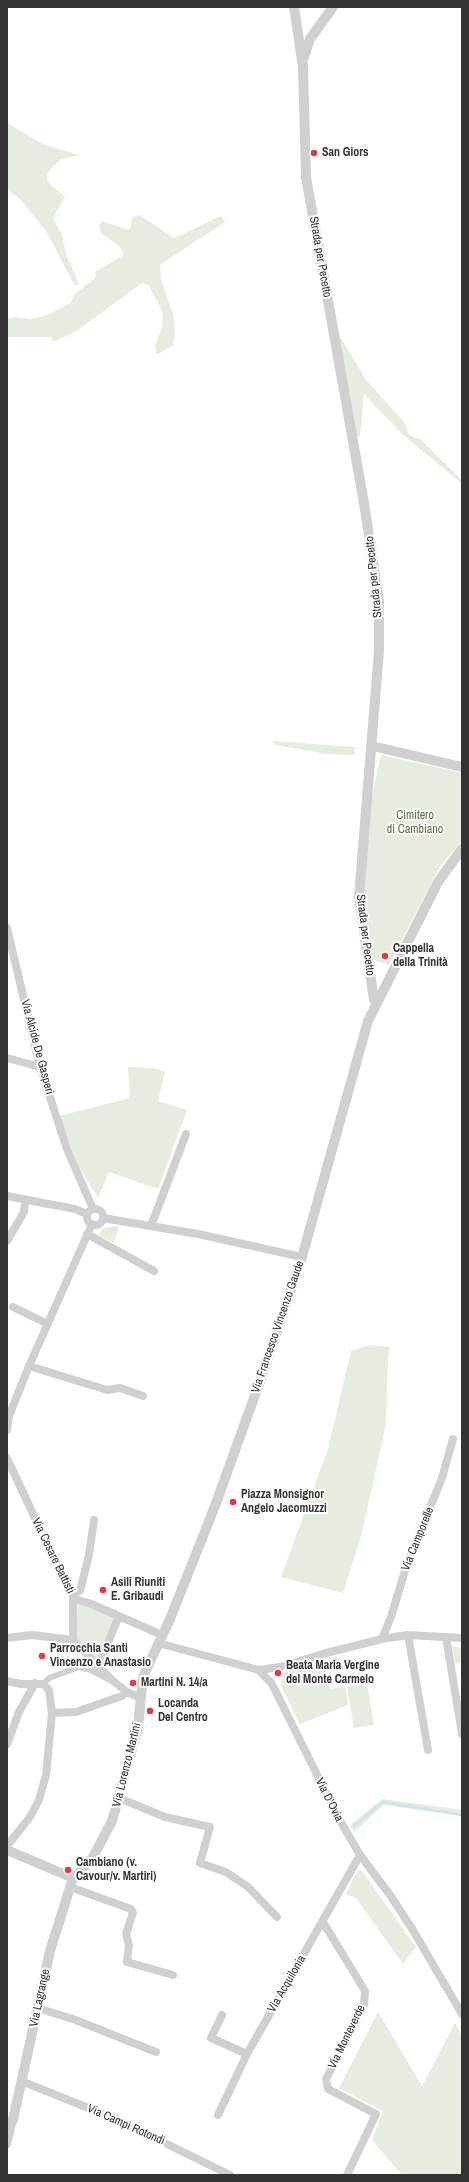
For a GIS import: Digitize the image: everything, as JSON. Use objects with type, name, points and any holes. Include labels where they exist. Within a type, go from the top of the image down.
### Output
[{"type":"street","name":"Strada per Pecetto","points":[[294,7],[303,67],[306,173],[364,503],[379,601],[379,651],[359,897],[374,1000],[377,1003]]},
{"type":"street","points":[[303,67],[305,48],[333,7]]},
{"type":"street","points":[[372,746],[462,767]]},
{"type":"street","name":"Via Francesco Vincenzo Gaude","points":[[160,1639],[234,1456],[302,1257],[368,1021],[438,882],[462,849]]},
{"type":"street","name":"Via Alcide De Gasperi","points":[[7,928],[40,1067],[67,1149],[90,1211]]},
{"type":"street","points":[[7,1058],[40,1067]]},
{"type":"street","points":[[151,1226],[186,1134]]},
{"type":"street","points":[[7,1196],[76,1209],[90,1211],[99,1210],[103,1218]]},
{"type":"street","points":[[7,1241],[24,1212],[25,1200]]},
{"type":"street","points":[[90,1211],[87,1221],[92,1224],[100,1223],[103,1218]]},
{"type":"street","points":[[103,1218],[198,1234],[302,1257]]},
{"type":"street","points":[[7,1430],[9,1416],[29,1366],[92,1224]]},
{"type":"street","points":[[87,1234],[154,1271]]},
{"type":"street","points":[[13,1307],[48,1324]]},
{"type":"street","points":[[29,1366],[108,1390],[120,1388],[143,1396]]},
{"type":"street","name":"Via Camporelle","points":[[382,1639],[391,1617],[406,1564],[442,1478],[453,1439]]},
{"type":"street","name":"Via Cesare Battisti","points":[[7,1459],[47,1544],[74,1596],[72,1640]]},
{"type":"street","points":[[94,1520],[89,1555],[80,1591],[74,1596],[119,1616],[160,1639],[258,1670],[280,1667],[326,1653],[382,1639],[408,1635],[462,1638]]},
{"type":"street","points":[[98,1667],[119,1616]]},
{"type":"street","points":[[7,1638],[32,1635],[72,1640],[112,1680],[127,1692],[141,1698]]},
{"type":"street","points":[[408,1635],[428,1750]]},
{"type":"street","points":[[446,1636],[462,1734]]},
{"type":"street","name":"Via Lorenzo Martini","points":[[72,1882],[84,1869],[103,1842],[112,1821],[138,1727],[143,1677],[160,1639]]},
{"type":"street","points":[[44,1684],[49,1678],[79,1667],[91,1670],[112,1680]]},
{"type":"street","name":"Via D'Ovia","points":[[258,1670],[272,1684],[280,1697],[325,1794],[360,1855],[390,1895],[462,2014]]},
{"type":"street","points":[[7,1681],[21,1684],[44,1684],[49,1690],[52,1713],[46,1775],[39,1800],[30,1817],[7,1846],[72,1882],[131,1909],[133,1913],[126,1934],[129,1946],[127,1962],[173,1975]]},
{"type":"street","points":[[7,1744],[19,1712],[35,1683]]},
{"type":"street","points":[[52,1713],[76,1712],[122,1696],[127,1692]]},
{"type":"street","points":[[119,1798],[165,1817],[210,1827],[200,1863],[226,1872],[248,1886],[277,1917]]},
{"type":"street","name":"Via Acquilonia","points":[[218,2116],[247,2054],[360,1855]]},
{"type":"street","name":"Via Lagrange","points":[[10,2122],[21,2081],[50,1951],[72,1882]]},
{"type":"street","name":"Via Monteverde","points":[[323,1922],[365,1991],[364,2005],[326,2079],[328,2089],[376,2114],[347,2175]]},
{"type":"street","points":[[37,2008],[73,2019],[156,2052]]},
{"type":"street","points":[[222,2015],[211,2038],[247,2054]]},
{"type":"street","name":"Via Campi Rotondi","points":[[21,2081],[116,2119],[230,2175]]},
{"type":"street","points":[[7,2144],[10,2122]]},
{"type":"green space","points":[[7,123],[45,145],[80,155],[61,159],[46,175],[48,182],[65,197],[53,218],[62,235],[66,254],[79,284],[75,286],[46,231],[19,198],[7,190]]},
{"type":"green space","points":[[140,215],[174,238],[221,216],[225,222],[160,265],[161,280],[173,313],[175,332],[173,345],[157,355],[155,346],[162,327],[163,312],[148,285],[142,283],[75,332],[53,342],[51,337],[7,337],[7,319],[14,317],[32,319],[50,314],[70,303],[75,294],[95,278],[96,271],[124,255],[120,247],[101,233],[99,225],[103,221],[128,230],[131,227],[132,217]]},
{"type":"green space","points":[[337,331],[366,380],[405,423],[409,435],[420,439],[462,480],[462,484],[402,434],[364,394],[360,436],[357,437]]},
{"type":"green space","points":[[272,741],[355,747],[354,755],[326,754],[276,745]]},
{"type":"green space","name":"Cimitero di Cambiano","points":[[381,755],[462,773],[462,841],[440,866],[389,965],[371,959],[363,904],[369,809]]},
{"type":"green space","points":[[128,1067],[153,1068],[165,1072],[158,1101],[187,1110],[158,1189],[109,1172],[98,1198],[79,1167],[59,1116],[130,1098]]},
{"type":"green space","points":[[112,1226],[119,1227],[114,1243],[98,1235],[103,1229]]},
{"type":"green space","points":[[369,1345],[390,1347],[388,1358],[386,1424],[361,1537],[343,1593],[281,1577],[328,1449],[351,1351]]},
{"type":"green space","points":[[78,1602],[118,1616],[99,1663],[75,1639]]},
{"type":"green space","points":[[452,1646],[462,1648],[460,1664],[455,1663]]},
{"type":"green space","points":[[323,1661],[330,1689],[345,1687],[348,1705],[300,1724],[281,1686],[285,1671]]},
{"type":"green space","points":[[367,1684],[374,1725],[354,1728],[347,1687]]},
{"type":"green space","points":[[382,1799],[462,1810],[462,1816],[384,1805],[354,1832],[350,1825]]},
{"type":"green space","points":[[361,1870],[416,1947],[403,1964],[356,1898],[346,1894],[357,1871]]},
{"type":"green space","points":[[378,2012],[422,2086],[455,2023],[462,2036],[462,2175],[402,2175],[372,2140],[383,2111],[339,2088]]},
{"type":"waterway","points":[[354,1826],[383,1802],[462,1815]]},
{"type":"place","name":"San Giors","points":[[314,153]]},
{"type":"place","name":"Cappella della Trinità","points":[[385,956]]},
{"type":"place","name":"Piazza Monsignor Angelo Jacomuzzi","points":[[233,1502]]},
{"type":"place","name":"Asili Riuniti E. Gribaudi","points":[[103,1590]]},
{"type":"place","name":"Parrocchia Santi Vincenzo e Anastasio","points":[[42,1656]]},
{"type":"place","name":"Beata Maria Vergine del Monte Carmelo","points":[[278,1673]]},
{"type":"place","name":"Martini N. 14/a","points":[[133,1683]]},
{"type":"place","name":"Locanda Del Centro","points":[[150,1711]]},
{"type":"place","name":"Cambiano (v. Cavour/v. Martiri)","points":[[68,1870]]}]
